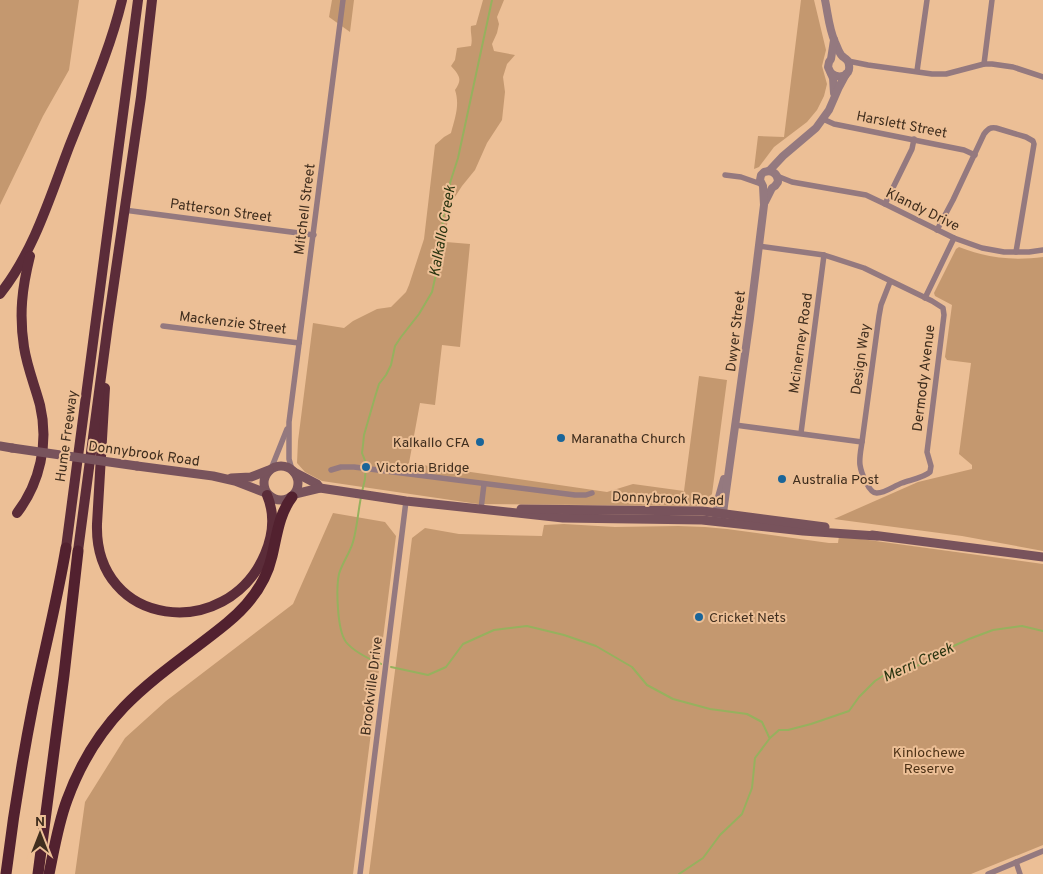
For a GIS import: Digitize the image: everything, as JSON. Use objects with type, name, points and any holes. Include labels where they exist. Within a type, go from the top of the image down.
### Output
[{"type":"highway","points":[[0,294],[21,264],[37,231],[102,63],[122,0]]},
{"type":"highway","name":"Hume Freeway","points":[[6,874],[34,700],[66,548],[138,0]]},
{"type":"highway","name":"Hume Freeway","points":[[38,874],[78,551],[141,97],[152,0]]},
{"type":"highway","points":[[17,513],[27,499],[37,478],[44,438],[42,416],[24,349],[21,320],[24,282],[37,231]]},
{"type":"highway","points":[[108,324],[108,355],[97,532],[100,555],[108,573],[117,585],[138,603],[163,611],[195,611],[218,604],[229,598],[250,580],[266,553],[273,517],[271,503],[267,494]]},
{"type":"highway","points":[[49,874],[67,800],[78,774],[94,746],[123,708],[142,690],[228,623],[248,604],[268,572],[279,525],[287,504],[294,495]]},
{"type":"main road","name":"Donnybrook Road","points":[[0,446],[214,476],[246,477],[270,470]]},
{"type":"main road","points":[[284,466],[293,471],[298,483],[298,488],[294,495],[282,501],[267,494],[263,484],[270,470],[284,466]]},
{"type":"main road","name":"Donnybrook Road","points":[[293,471],[317,484],[320,488]]},
{"type":"main road","name":"Donnybrook Road","points":[[214,476],[235,481],[267,494]]},
{"type":"main road","name":"Donnybrook Road","points":[[294,495],[320,488],[406,501],[563,518],[683,520],[719,516],[803,531],[878,536],[1043,557]]},
{"type":"street","name":"Mitchell Street","points":[[293,471],[288,459],[289,422],[343,0]]},
{"type":"street","points":[[774,174],[783,156],[816,128],[823,119],[850,66],[834,40],[825,0]]},
{"type":"street","points":[[917,71],[927,0]]},
{"type":"street","points":[[984,64],[992,0]]},
{"type":"street","points":[[834,40],[828,64],[828,69],[833,78],[834,99]]},
{"type":"street","points":[[831,58],[837,56],[868,65],[932,74],[946,74],[984,64],[992,64],[1013,67],[1043,77]]},
{"type":"street","points":[[830,73],[838,77],[860,66],[868,65]]},
{"type":"street","name":"Harslett Street","points":[[823,119],[834,124],[914,139],[975,154]]},
{"type":"street","points":[[937,230],[984,134],[992,127],[1026,137],[1033,141],[1016,252]]},
{"type":"street","points":[[886,204],[912,149],[914,139]]},
{"type":"street","points":[[747,180],[764,172],[774,174]]},
{"type":"street","points":[[725,176],[741,178],[768,188],[774,187],[778,182],[774,174]]},
{"type":"street","name":"Klandy Drive","points":[[774,174],[792,182],[866,195],[971,245],[1004,252],[1043,250]]},
{"type":"street","points":[[761,175],[762,185]]},
{"type":"street","name":"Klandy Drive","points":[[774,187],[792,182]]},
{"type":"street","name":"Dwyer Street","points":[[719,516],[721,490],[730,460],[749,327],[764,205],[762,185]]},
{"type":"street","name":"Dwyer Street","points":[[764,205],[774,187]]},
{"type":"street","name":"Patterson Street","points":[[124,210],[314,235]]},
{"type":"street","points":[[925,298],[954,238]]},
{"type":"street","name":"Dermody Avenue","points":[[758,246],[824,255],[864,268],[942,306],[944,310],[927,452],[931,466],[930,472],[927,475],[914,478],[878,493]]},
{"type":"street","name":"Mcinerney Road","points":[[801,434],[824,255]]},
{"type":"street","name":"Design Way","points":[[878,493],[870,490],[861,468],[860,459],[879,316],[890,282]]},
{"type":"street","name":"Mackenzie Street","points":[[163,326],[299,343]]},
{"type":"street","name":"Mitchell Street","points":[[270,470],[289,422]]},
{"type":"street","points":[[735,425],[862,442]]},
{"type":"street","name":"Donnybrook Road","points":[[331,470],[347,467],[359,468],[575,495],[592,493]]},
{"type":"street","points":[[483,509],[484,484]]},
{"type":"street","name":"Brookville Drive","points":[[360,874],[406,501]]},
{"type":"street","points":[[988,874],[1043,851]]},
{"type":"street","points":[[1016,862],[1020,874]]},
{"type":"green space","points":[[0,0],[79,0],[69,70],[43,116],[0,205]]},
{"type":"green space","points":[[332,0],[354,0],[350,32],[329,17]]},
{"type":"green space","points":[[483,0],[504,0],[497,17],[499,24],[492,44],[494,51],[515,55],[507,64],[503,77],[505,92],[502,120],[487,143],[475,170],[451,203],[446,242],[470,244],[460,347],[442,345],[435,405],[420,403],[409,463],[607,492],[633,484],[684,491],[699,376],[727,380],[712,494],[700,506],[478,504],[322,481],[305,472],[297,463],[298,441],[313,323],[344,328],[353,321],[377,309],[391,307],[406,292],[409,285],[424,239],[435,145],[451,133],[456,112],[455,90],[459,80],[458,75],[451,66],[455,60],[457,48],[471,46],[471,26],[476,25]]},
{"type":"green space","points":[[801,0],[814,0],[826,50],[822,66],[827,84],[824,96],[817,110],[807,122],[774,147],[759,167],[754,169],[758,136],[784,137]]},
{"type":"green space","points":[[959,247],[979,254],[1000,258],[1043,257],[1043,551],[962,536],[834,519],[918,482],[972,469],[972,465],[959,454],[971,363],[947,360],[945,357],[952,305],[935,296],[934,293],[956,249]]},
{"type":"green space","points":[[333,513],[385,522],[396,536],[353,874],[75,874],[85,802],[125,738],[166,701],[293,604]]},
{"type":"green space","name":"Kinlochewe Reserve","points":[[564,524],[615,527],[705,527],[829,543],[838,543],[839,536],[1043,564],[1043,845],[971,874],[369,874],[412,538],[425,528],[459,534],[542,536],[544,525]]},
{"type":"waterway","name":"Kalkallo Creek","points":[[362,492],[366,463],[362,453],[364,435],[379,384],[391,365],[395,346],[419,314],[432,292],[438,265],[443,218],[450,183],[458,158],[492,0]]},
{"type":"waterway","name":"Kalkallo Creek","points":[[361,497],[353,542],[339,574],[339,619],[343,636],[349,646],[381,664]]},
{"type":"waterway","name":"Kalkallo Creek","points":[[391,667],[428,675],[446,667],[463,644],[494,630],[527,626],[564,635],[596,646],[632,667],[647,685],[673,699],[710,709],[747,714],[762,722],[769,737]]},
{"type":"waterway","name":"Merri Creek","points":[[679,874],[703,858],[720,835],[742,814],[752,788],[755,758],[770,738],[779,730],[788,730],[811,724],[849,711],[859,697],[875,681],[886,674],[917,666],[969,639],[993,630],[1022,626],[1043,631]]},
{"type":"place","name":"Maranatha Church","points":[[561,438]]},
{"type":"place","name":"Kalkallo CFA","points":[[480,442]]},
{"type":"place","name":"Victoria Bridge","points":[[366,467]]},
{"type":"place","name":"Australia Post","points":[[782,479]]},
{"type":"place","name":"Cricket Nets","points":[[699,617]]}]
